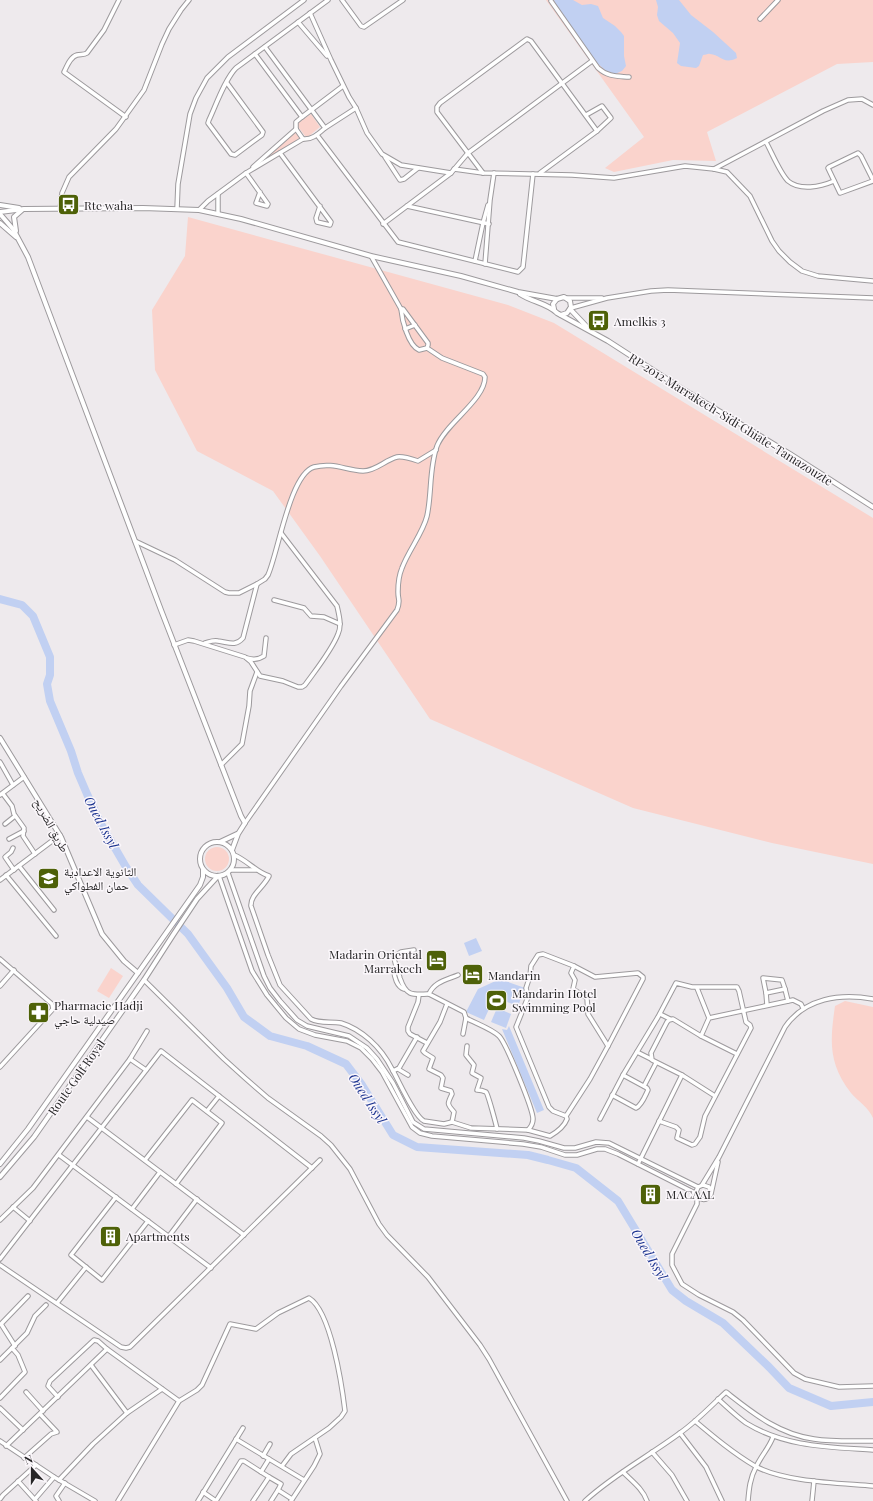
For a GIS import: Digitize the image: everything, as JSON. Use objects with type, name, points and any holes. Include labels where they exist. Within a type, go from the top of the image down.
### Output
[{"type":"street","points":[[119,0],[104,30],[87,53],[85,55],[78,55],[72,58],[64,72],[126,117]]},
{"type":"street","points":[[60,209],[62,193],[69,178],[126,117],[146,85],[169,29],[189,0]]},
{"type":"street","points":[[177,209],[178,184],[190,114],[204,82],[228,57],[304,0]]},
{"type":"street","points":[[227,83],[264,132],[235,155],[232,154],[208,123],[227,83],[234,70],[328,0]]},
{"type":"street","points":[[342,0],[360,26],[364,27],[403,0]]},
{"type":"street","points":[[770,0],[774,4]]},
{"type":"street","points":[[760,19],[778,0]]},
{"type":"street","points":[[551,1],[592,61],[603,73],[609,76],[629,77]]},
{"type":"street","points":[[310,13],[330,60],[356,108],[367,133],[400,180],[404,179],[418,168]]},
{"type":"street","points":[[298,22],[330,60]]},
{"type":"street","points":[[483,173],[437,112],[437,107],[440,103],[527,40],[531,41],[597,131]]},
{"type":"street","points":[[265,47],[325,128]]},
{"type":"street","points":[[255,54],[302,117]]},
{"type":"street","points":[[383,224],[451,173],[468,153],[592,61]]},
{"type":"street","points":[[303,139],[296,129],[296,122],[343,86]]},
{"type":"street","points":[[714,169],[824,111],[848,100],[862,99],[873,105]]},
{"type":"street","points":[[540,173],[597,131],[610,120],[611,116],[602,106],[586,116]]},
{"type":"street","points":[[246,173],[303,139],[309,139],[317,135],[325,128],[356,108]]},
{"type":"street","points":[[198,210],[246,173],[296,129]]},
{"type":"street","points":[[317,135],[398,242],[518,272],[523,267],[533,174]]},
{"type":"street","points":[[766,142],[785,177],[790,182],[800,186],[814,187],[834,182]]},
{"type":"street","points":[[280,153],[320,206],[331,222],[330,226],[316,222],[320,206]]},
{"type":"street","points":[[858,153],[861,156],[873,181],[841,193],[834,182],[829,167],[858,153]]},
{"type":"street","points":[[384,157],[401,165],[451,173]]},
{"type":"street","points":[[727,172],[728,161]]},
{"type":"street","points":[[454,169],[494,174],[540,173],[614,178],[681,166],[714,169],[727,172],[750,196],[772,241],[790,262],[802,270],[818,276],[873,282]]},
{"type":"street","points":[[246,173],[260,192]]},
{"type":"street","points":[[485,264],[490,200],[494,174]]},
{"type":"street","points":[[218,194],[218,214]]},
{"type":"street","points":[[475,261],[483,223],[490,200]]},
{"type":"street","points":[[0,205],[24,209],[143,208],[198,210],[218,214],[371,256],[461,276],[518,292],[557,299],[561,297],[607,298]]},
{"type":"street","points":[[407,206],[489,224]]},
{"type":"street","points":[[0,213],[24,209]]},
{"type":"street","points":[[18,238],[14,217],[24,209]]},
{"type":"street","points":[[0,213],[10,224],[28,258],[174,645],[240,816],[245,822]]},
{"type":"street","points":[[0,223],[18,238]]},
{"type":"street","points":[[371,256],[401,309],[415,325],[428,344],[427,348]]},
{"type":"street","points":[[518,292],[554,309],[556,313],[561,315],[566,314],[571,308],[607,298],[668,290],[873,298]]},
{"type":"street","points":[[567,298],[570,302],[571,308]]},
{"type":"street","points":[[554,309],[553,304],[557,299]]},
{"type":"street","name":"RP 2012 Marrakech-Sidi Ghiate-Tamazouzte","points":[[571,308],[589,330]]},
{"type":"street","points":[[232,850],[238,834],[245,822],[353,669],[397,610],[400,600],[398,594],[398,583],[402,568],[427,516],[436,450],[442,436],[451,424],[476,398],[484,382],[485,377],[483,374],[442,358],[427,348],[419,350],[416,349],[405,329],[401,309]]},
{"type":"street","name":"RP 2012 Marrakech-Sidi Ghiate-Tamazouzte","points":[[561,315],[589,330],[790,454],[873,508]]},
{"type":"street","points":[[405,329],[415,325]]},
{"type":"street","points":[[135,541],[175,560],[225,592],[239,593],[265,579],[270,572],[281,533],[297,488],[309,470],[313,468],[337,465],[362,470],[371,470],[397,457],[418,460],[436,450]]},
{"type":"street","points":[[245,657],[251,662],[260,676],[302,687],[322,661],[339,634],[340,617],[337,606],[281,533]]},
{"type":"street","points":[[204,644],[215,640],[232,644],[243,638],[257,584]]},
{"type":"street","points":[[274,600],[304,608],[311,616],[324,617],[340,624]]},
{"type":"street","points":[[174,645],[190,640],[254,660],[264,656],[266,638]]},
{"type":"street","points":[[221,764],[242,744],[249,706],[250,691],[257,672]]},
{"type":"street","name":"طريق الضريح","points":[[0,738],[60,835],[102,934],[124,961],[138,973]]},
{"type":"street","points":[[0,762],[13,785]]},
{"type":"street","points":[[0,771],[4,768]]},
{"type":"street","points":[[24,777],[1,794],[12,806],[16,816],[23,826],[23,836],[36,854]]},
{"type":"street","points":[[5,824],[16,816]]},
{"type":"street","points":[[9,840],[24,830]]},
{"type":"street","points":[[238,834],[220,842],[210,844],[202,850],[200,860],[203,870],[210,875],[219,876],[229,871],[256,870]]},
{"type":"street","points":[[0,880],[60,835]]},
{"type":"street","points":[[220,842],[232,850],[234,855],[234,863],[229,871],[261,968],[273,993],[299,1022],[313,1028],[349,1036],[360,1042],[370,1051],[393,1083],[413,1122],[419,1127],[424,1129],[528,1139],[564,1148],[575,1148],[596,1142],[605,1142],[700,1186],[708,1186],[711,1192]]},
{"type":"street","points":[[13,848],[5,857],[14,870]]},
{"type":"street","points":[[234,855],[241,858],[256,870],[269,876],[264,885],[252,898],[252,906],[268,955],[280,985],[311,1019],[341,1023],[361,1033],[378,1049],[393,1071],[413,1109],[421,1120],[444,1124],[452,1122],[472,1128],[528,1130],[550,1136],[564,1124],[567,1118],[566,1116],[590,1079],[608,1046],[643,979],[643,976],[638,973],[595,977],[574,966],[544,954],[538,955],[531,966],[526,988],[528,997],[516,1027],[549,1107],[553,1111],[566,1116]]},
{"type":"street","points":[[19,866],[54,910]]},
{"type":"street","name":"Route Golf Royal","points":[[0,1164],[28,1129],[202,882],[203,870]]},
{"type":"street","points":[[6,876],[56,936]]},
{"type":"street","points":[[219,876],[247,959],[252,971],[267,995],[286,1018],[297,1027],[315,1035],[350,1042],[368,1054],[389,1084],[410,1124],[420,1133],[432,1136],[529,1144],[562,1154],[572,1155],[597,1149],[605,1149],[638,1164],[704,1199]]},
{"type":"street","name":"Route Golf Royal","points":[[0,1177],[34,1138],[144,980],[188,913],[202,894],[219,876]]},
{"type":"street","points":[[232,914],[241,911]]},
{"type":"street","points":[[414,950],[401,952],[394,957],[396,968],[404,989],[410,993],[429,994],[464,1012],[466,1018],[463,1034]]},
{"type":"street","points":[[247,959],[257,956]]},
{"type":"street","points":[[0,959],[52,1004],[53,1009],[0,1067]]},
{"type":"street","points":[[574,966],[571,973],[575,980],[573,989],[587,998],[588,1014],[608,1046]]},
{"type":"street","points":[[252,971],[261,968]]},
{"type":"street","points":[[0,986],[14,970]]},
{"type":"street","points":[[429,994],[436,984],[458,975]]},
{"type":"street","points":[[768,1005],[763,978],[782,980],[788,1001]]},
{"type":"street","points":[[144,980],[224,1059],[268,1098],[321,1136],[341,1156],[350,1169],[379,1224],[387,1236],[428,1277],[480,1345],[567,1501]]},
{"type":"street","points":[[600,1119],[623,1075],[660,1014],[676,983],[697,988],[737,987],[746,1022],[750,1024],[751,1028],[705,1116],[700,1137],[694,1145],[677,1138],[678,1130],[676,1127],[659,1121]]},
{"type":"street","points":[[697,988],[709,1018],[700,1036]]},
{"type":"street","points":[[766,993],[785,989]]},
{"type":"street","points":[[419,994],[418,1002],[408,1027],[408,1031],[410,1034],[427,1043]]},
{"type":"street","points":[[873,999],[849,997],[830,999],[803,1008],[792,1017],[785,1027],[719,1157],[700,1186],[697,1194],[697,1204],[672,1254],[672,1265],[682,1284],[699,1295],[733,1312],[743,1320],[794,1372],[805,1379],[839,1387],[873,1386]]},
{"type":"street","points":[[709,1018],[788,1001],[796,1001],[801,1004],[803,1008]]},
{"type":"street","points":[[448,1004],[424,1051],[433,1058],[429,1069],[441,1075],[443,1078],[441,1088],[451,1091],[452,1094],[448,1105],[454,1112],[452,1122]]},
{"type":"street","points":[[660,1014],[673,1019],[700,1036],[737,1054]]},
{"type":"street","points":[[466,1018],[500,1038],[515,1068],[532,1110],[534,1120],[532,1126],[528,1130]]},
{"type":"street","points":[[651,1059],[651,1053],[670,1019]]},
{"type":"street","points":[[0,1220],[34,1188],[130,1059],[147,1031]]},
{"type":"street","points":[[393,1071],[398,1069],[417,1037]]},
{"type":"street","points":[[467,1046],[466,1056],[474,1065],[472,1073],[481,1078],[477,1090],[488,1094],[497,1129]]},
{"type":"street","points":[[0,1259],[161,1051],[312,1168]]},
{"type":"street","points":[[637,1052],[682,1075],[715,1096]]},
{"type":"street","points":[[130,1059],[146,1070]]},
{"type":"street","points":[[644,1086],[656,1063]]},
{"type":"street","points":[[398,1069],[408,1075]]},
{"type":"street","points":[[612,1095],[636,1108],[640,1106],[648,1090],[644,1086],[623,1075]]},
{"type":"street","points":[[638,1164],[682,1075]]},
{"type":"street","points":[[207,1111],[219,1096]]},
{"type":"street","points":[[145,1160],[192,1100],[207,1111],[222,1123],[176,1184]]},
{"type":"street","points":[[87,1117],[244,1235]]},
{"type":"street","points":[[59,1155],[211,1268]]},
{"type":"street","points":[[697,1204],[709,1197],[719,1157]]},
{"type":"street","points":[[0,1265],[122,1347],[130,1347],[320,1160]]},
{"type":"street","points":[[132,1209],[160,1172]]},
{"type":"street","points":[[116,1197],[71,1255],[102,1280],[148,1221]]},
{"type":"street","points":[[169,1236],[197,1199]]},
{"type":"street","points":[[13,1207],[30,1221]]},
{"type":"street","points":[[56,1303],[86,1267]]},
{"type":"street","points":[[0,1398],[25,1372],[14,1347],[1,1324],[28,1296]]},
{"type":"street","points":[[118,1501],[179,1401],[197,1390],[202,1385],[230,1324],[252,1329],[258,1328],[278,1313],[310,1298],[320,1311],[329,1334],[338,1364],[345,1411],[337,1421],[291,1454],[282,1466]]},
{"type":"street","points":[[0,1360],[27,1333],[35,1316],[46,1305]]},
{"type":"street","points":[[58,1396],[48,1386],[50,1381],[94,1340],[98,1341],[107,1350],[179,1401]]},
{"type":"street","points":[[6,1446],[107,1350]]},
{"type":"street","points":[[90,1365],[127,1413]]},
{"type":"street","points":[[59,1480],[88,1448],[127,1413],[162,1388]]},
{"type":"street","points":[[26,1392],[43,1411]]},
{"type":"street","points":[[585,1501],[623,1472],[680,1433],[726,1392],[760,1418],[779,1429],[814,1439],[873,1441]]},
{"type":"street","points":[[718,1399],[745,1422],[773,1436],[796,1443],[822,1447],[873,1450]]},
{"type":"street","points":[[0,1408],[23,1430]]},
{"type":"street","points":[[24,1458],[51,1434],[57,1432],[40,1414]]},
{"type":"street","points":[[695,1421],[729,1449],[756,1466],[785,1476],[814,1481],[873,1486]]},
{"type":"street","points":[[198,1501],[243,1428]]},
{"type":"street","points":[[680,1433],[706,1467],[722,1501]]},
{"type":"street","points":[[748,1501],[750,1482],[756,1466],[769,1446],[773,1436]]},
{"type":"street","points":[[278,1490],[291,1500],[314,1466],[320,1454],[315,1438]]},
{"type":"street","points":[[236,1439],[304,1480]]},
{"type":"street","points":[[0,1441],[24,1458],[94,1501]]},
{"type":"street","points":[[263,1456],[270,1444]]},
{"type":"street","points":[[652,1452],[672,1475],[687,1501]]},
{"type":"street","points":[[261,1472],[269,1459]]},
{"type":"street","points":[[203,1492],[216,1501],[241,1461],[244,1461],[281,1484],[271,1501]]},
{"type":"street","points":[[0,1499],[36,1465]]},
{"type":"street","points":[[623,1472],[637,1486],[647,1501]]},
{"type":"street","points":[[18,1481],[36,1500],[54,1477]]},
{"type":"street","points":[[253,1501],[269,1477]]},
{"type":"street","points":[[812,1501],[814,1481]]},
{"type":"street","points":[[59,1501],[56,1496],[66,1483]]},
{"type":"shaded area","points":[[546,0],[873,0],[873,62],[837,64],[707,132],[716,161],[673,160],[614,172],[605,168],[644,137]]},
{"type":"shaded area","points":[[311,114],[320,127],[309,136],[305,136],[296,124]]},
{"type":"shaded area","points":[[296,132],[300,138],[263,162],[259,162]]},
{"type":"shaded area","points":[[188,217],[508,305],[554,323],[873,518],[873,864],[772,843],[633,808],[430,719],[320,556],[273,491],[197,451],[155,370],[152,310],[185,256]]},
{"type":"shaded area","points":[[217,847],[226,850],[229,859],[226,868],[217,871],[208,868],[205,859],[208,850]]},
{"type":"shaded area","points":[[111,968],[123,976],[109,998],[97,991]]},
{"type":"shaded area","points":[[845,1001],[873,1007],[873,1118],[869,1111],[851,1093],[844,1082],[838,1072],[832,1051],[832,1030],[835,1006]]},
{"type":"water","points":[[554,0],[573,0],[582,5],[591,4],[598,6],[603,18],[615,26],[624,36],[624,56],[626,66],[622,71],[615,74],[606,71],[596,62],[566,21]]},
{"type":"water","points":[[656,0],[679,0],[691,15],[713,32],[736,53],[737,58],[725,60],[708,54],[703,55],[699,66],[696,68],[681,66],[677,63],[680,43],[673,33],[659,21]]},
{"type":"water","points":[[476,938],[482,951],[469,956],[464,943]]},
{"type":"water","name":"Mandarin Hotel Swimming Pool","points":[[500,979],[525,988],[518,1006],[507,1002],[506,1005],[497,1002],[493,1011],[489,1009],[484,1020],[466,1012],[478,989]]},
{"type":"water","points":[[497,1008],[511,1014],[506,1028],[491,1022]]},
{"type":"water","points":[[509,1026],[544,1110],[537,1113],[502,1029],[507,1030]]},
{"type":"waterway","name":"Oued Issyl","points":[[0,599],[22,605],[33,616],[50,657],[50,675],[47,684],[50,701],[87,794],[101,824],[126,867],[138,885],[188,934],[227,988],[244,1017],[270,1036],[307,1046],[346,1064],[362,1085],[393,1135],[417,1147],[528,1155],[576,1168],[618,1201],[672,1290],[686,1301],[723,1323],[789,1388],[831,1406],[873,1402]]},
{"type":"place","name":"Rte waha","points":[[69,205]]},
{"type":"place","name":"Amelkis 3","points":[[598,321]]},
{"type":"place","name":"الثانوية الاعدادية حمان الفطواكي","points":[[49,878]]},
{"type":"place","name":"Madarin Oriental Marrakech","points":[[437,961]]},
{"type":"place","name":"Mandarin","points":[[473,975]]},
{"type":"place","name":"Mandarin Hotel Swimming Pool","points":[[497,1000]]},
{"type":"place","name":"Pharmacie Hadji صيدلية حاجي","points":[[39,1012]]},
{"type":"place","name":"MACAAL","points":[[650,1194]]},
{"type":"place","name":"Apartments","points":[[110,1236]]}]
